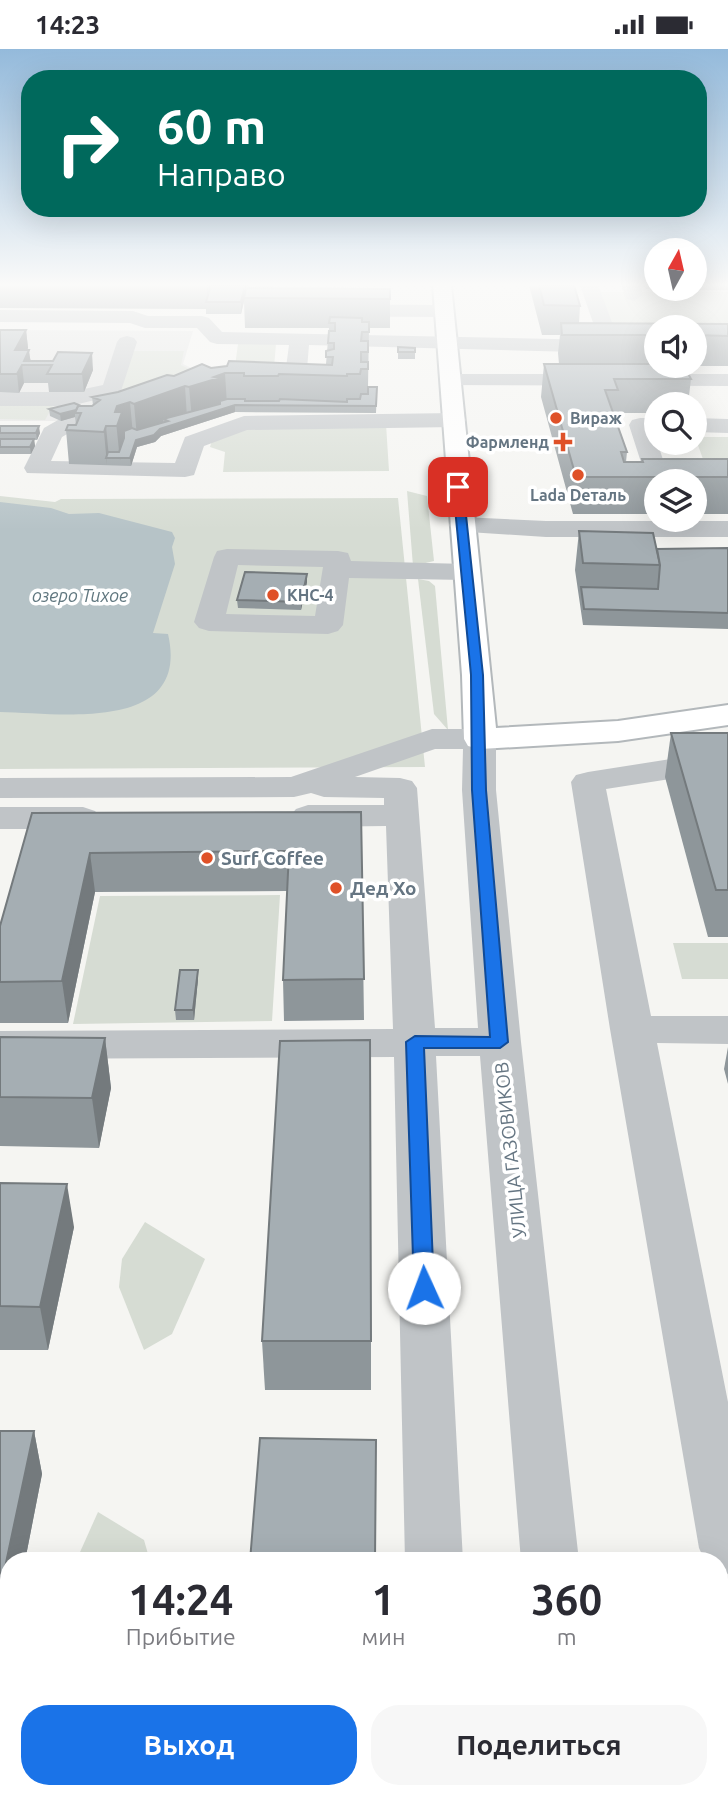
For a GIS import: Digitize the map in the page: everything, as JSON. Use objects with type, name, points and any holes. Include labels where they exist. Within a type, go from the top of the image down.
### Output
[{"type":"main road","name":"УЛИЦА ГАЗОВИКОВ","points":[[451,367],[480,739]]},
{"type":"main road","points":[[480,739],[618,731],[728,715]]},
{"type":"street","points":[[0,399],[70,400],[112,389],[119,367]]},
{"type":"street","points":[[244,381],[295,381],[297,367]]},
{"type":"street","points":[[452,380],[728,380]]},
{"type":"street","points":[[142,403],[66,425],[52,433],[36,468],[185,470],[193,442],[244,423],[455,420]]},
{"type":"street","points":[[707,425],[728,426]]},
{"type":"street","points":[[649,455],[656,476],[728,476]]},
{"type":"street","points":[[462,525],[546,529],[728,529]]},
{"type":"street","points":[[227,557],[338,559],[336,569],[328,625],[209,622],[227,557]]},
{"type":"street","points":[[336,569],[466,572]]},
{"type":"street","points":[[294,787],[432,739],[480,739]]},
{"type":"street","name":"УЛИЦА ГАЗОВИКОВ","points":[[480,739],[479,790],[500,1042],[549,1552]]},
{"type":"street","points":[[728,760],[588,782],[631,1029],[728,1548]]},
{"type":"street","points":[[0,787],[400,788],[415,1042],[434,1552]]},
{"type":"street","points":[[0,818],[403,815]]},
{"type":"street","points":[[631,1029],[728,1030]]},
{"type":"street","points":[[0,1045],[500,1042]]},
{"type":"shaded area","points":[[0,367],[188,367],[210,377],[61,421],[0,421]]},
{"type":"shaded area","points":[[125,367],[184,367],[205,377],[132,399],[116,391]]},
{"type":"shaded area","points":[[0,402],[55,402],[45,420],[0,419]]},
{"type":"shaded area","points":[[386,424],[389,471],[223,472],[225,452],[210,447],[213,437],[247,425]]},
{"type":"shaded area","points":[[707,437],[728,437],[728,459],[703,459],[702,455],[707,455]]},
{"type":"shaded area","points":[[407,491],[427,496],[434,561],[413,566]]},
{"type":"shaded area","points":[[0,496],[55,502],[61,499],[398,498],[425,767],[0,769]]},
{"type":"shaded area","points":[[418,579],[429,581],[435,586],[448,730],[434,714]]},
{"type":"shaded area","points":[[280,895],[272,1021],[73,1024],[100,896]]},
{"type":"shaded area","points":[[673,943],[728,943],[728,979],[682,979]]},
{"type":"shaded area","points":[[145,1222],[205,1259],[172,1334],[144,1350],[119,1287],[122,1259]]},
{"type":"shaded area","points":[[98,1512],[144,1540],[147,1552],[80,1552]]},
{"type":"water","name":"озеро Тихое","points":[[0,502],[51,508],[69,514],[99,513],[172,532],[175,538],[172,547],[175,564],[153,633],[168,634],[170,666],[160,689],[141,703],[115,711],[86,714],[0,712]]},
{"type":"building","points":[[0,367],[21,367],[17,374],[0,374]]},
{"type":"building","points":[[51,367],[86,367],[82,374],[47,374]]},
{"type":"building","points":[[196,367],[368,367],[368,369],[361,369],[360,374],[347,376],[244,376],[244,373],[225,373],[214,377],[219,378],[185,386],[134,404],[130,402],[117,406],[115,412],[122,412],[117,426],[106,426],[104,432],[66,430],[68,425],[76,425],[81,413],[75,413],[78,406],[92,406],[100,400],[92,397],[118,392],[167,375],[174,376]]},
{"type":"building","points":[[545,367],[644,367],[644,378],[690,378],[614,379],[618,390],[605,390],[627,452],[621,452],[624,462],[643,462],[642,459],[728,459],[728,477],[707,477],[707,469],[644,469],[644,477],[576,477]]},
{"type":"building","points":[[368,387],[377,387],[376,406],[235,405],[160,429],[154,435],[136,440],[130,458],[106,458],[108,452],[119,452],[124,431],[168,421],[163,419],[220,404],[220,401],[227,399],[347,402],[347,399],[360,399],[361,394],[368,394]]},
{"type":"building","points":[[74,403],[81,406],[60,414],[49,409]]},
{"type":"building","points":[[0,426],[39,426],[36,433],[0,433]]},
{"type":"building","points":[[0,439],[34,439],[30,447],[0,447]]},
{"type":"building","points":[[579,531],[653,533],[660,565],[583,563]]},
{"type":"building","points":[[728,548],[728,613],[584,609],[581,587],[658,589],[660,565],[657,549]]},
{"type":"building","name":"КНС-4","points":[[245,572],[307,574],[301,602],[237,600]]},
{"type":"building","points":[[671,733],[728,733],[728,890],[716,890]]},
{"type":"building","points":[[361,812],[364,979],[283,980],[289,851],[90,853],[62,981],[0,982],[0,926],[32,813]]},
{"type":"building","points":[[180,970],[198,970],[193,1010],[175,1010]]},
{"type":"building","points":[[0,1037],[105,1038],[92,1098],[0,1097]]},
{"type":"building","points":[[370,1040],[371,1341],[262,1341],[280,1041]]},
{"type":"building","points":[[0,1183],[67,1184],[40,1307],[0,1306]]},
{"type":"building","points":[[0,1431],[34,1431],[8,1552],[0,1552]]},
{"type":"building","points":[[260,1438],[376,1440],[375,1552],[251,1552]]},
{"type":"place","name":"Вираж","points":[[556,418]]},
{"type":"place","name":"Фармленд","points":[[563,442]]},
{"type":"place","name":"Lada Dеталь","points":[[578,475]]},
{"type":"place","name":"КНС-4","points":[[273,595]]},
{"type":"place","name":"Surf Coffee","points":[[207,858]]},
{"type":"place","name":"Дед Хо","points":[[336,888]]},
{"type":"route","points":[[424,1288],[415,1042],[500,1042],[479,790],[477,675],[458,487]]}]
